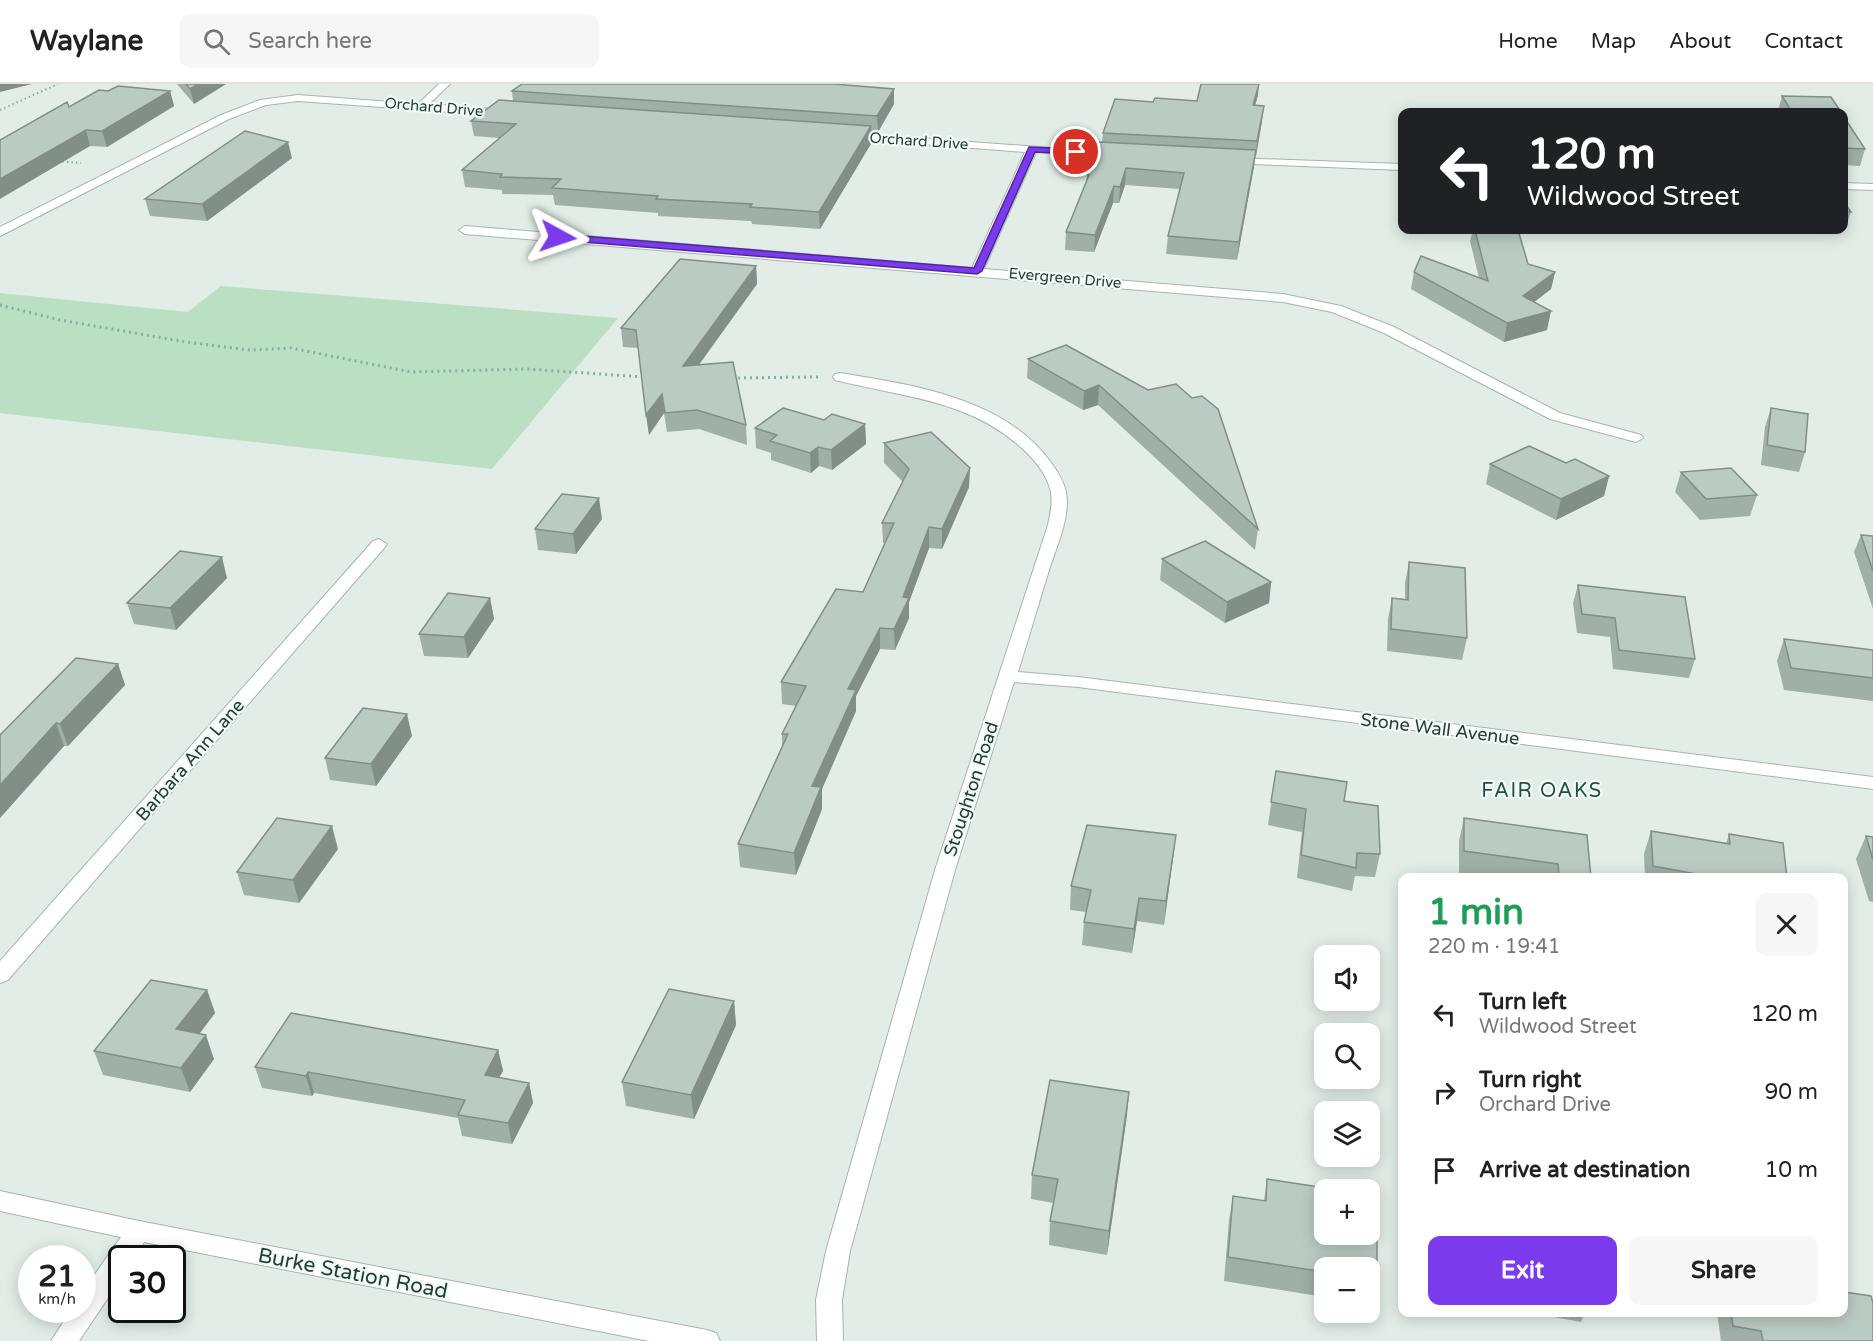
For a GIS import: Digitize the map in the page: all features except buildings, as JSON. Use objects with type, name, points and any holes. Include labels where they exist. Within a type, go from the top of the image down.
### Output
[{"type":"street","points":[[421,106],[445,84]]},
{"type":"street","name":"Orchard Drive","points":[[0,232],[244,108],[272,100],[298,98],[524,114]]},
{"type":"street","name":"Orchard Drive","points":[[832,135],[1126,155]]},
{"type":"street","points":[[977,271],[1032,149]]},
{"type":"street","points":[[1218,161],[1398,168]]},
{"type":"street","points":[[1848,186],[1873,187]]},
{"type":"street","name":"Evergreen Drive","points":[[465,230],[1292,299],[1336,309],[1389,330],[1555,416],[1636,438]]},
{"type":"street","name":"Stoughton Road","points":[[830,1341],[829,1300],[838,1251],[945,870],[1056,525],[1059,496],[1050,469],[1024,440],[988,417],[948,400],[898,387],[840,376]]},
{"type":"street","name":"Barbara Ann Lane","points":[[0,975],[379,544]]},
{"type":"street","name":"Stone Wall Avenue","points":[[1007,676],[1078,682],[1873,783]]},
{"type":"street","name":"Burke Station Road","points":[[0,1201],[139,1231],[707,1341]]},
{"type":"street","points":[[64,1341],[139,1231]]},
{"type":"path","points":[[0,110],[58,84]]},
{"type":"path","points":[[57,161],[126,166]]},
{"type":"path","points":[[0,305],[60,320],[115,327],[186,342],[250,350],[291,348],[411,372],[527,369],[620,377],[655,377]]},
{"type":"path","points":[[725,378],[840,376]]},
{"type":"green space","points":[[221,286],[618,318],[492,469],[0,413],[0,293],[188,312]]},
{"type":"district","name":"FAIR OAKS","points":[[1542,790]]},
{"type":"route","points":[[558,237],[977,271],[1032,149],[1076,152]]}]
